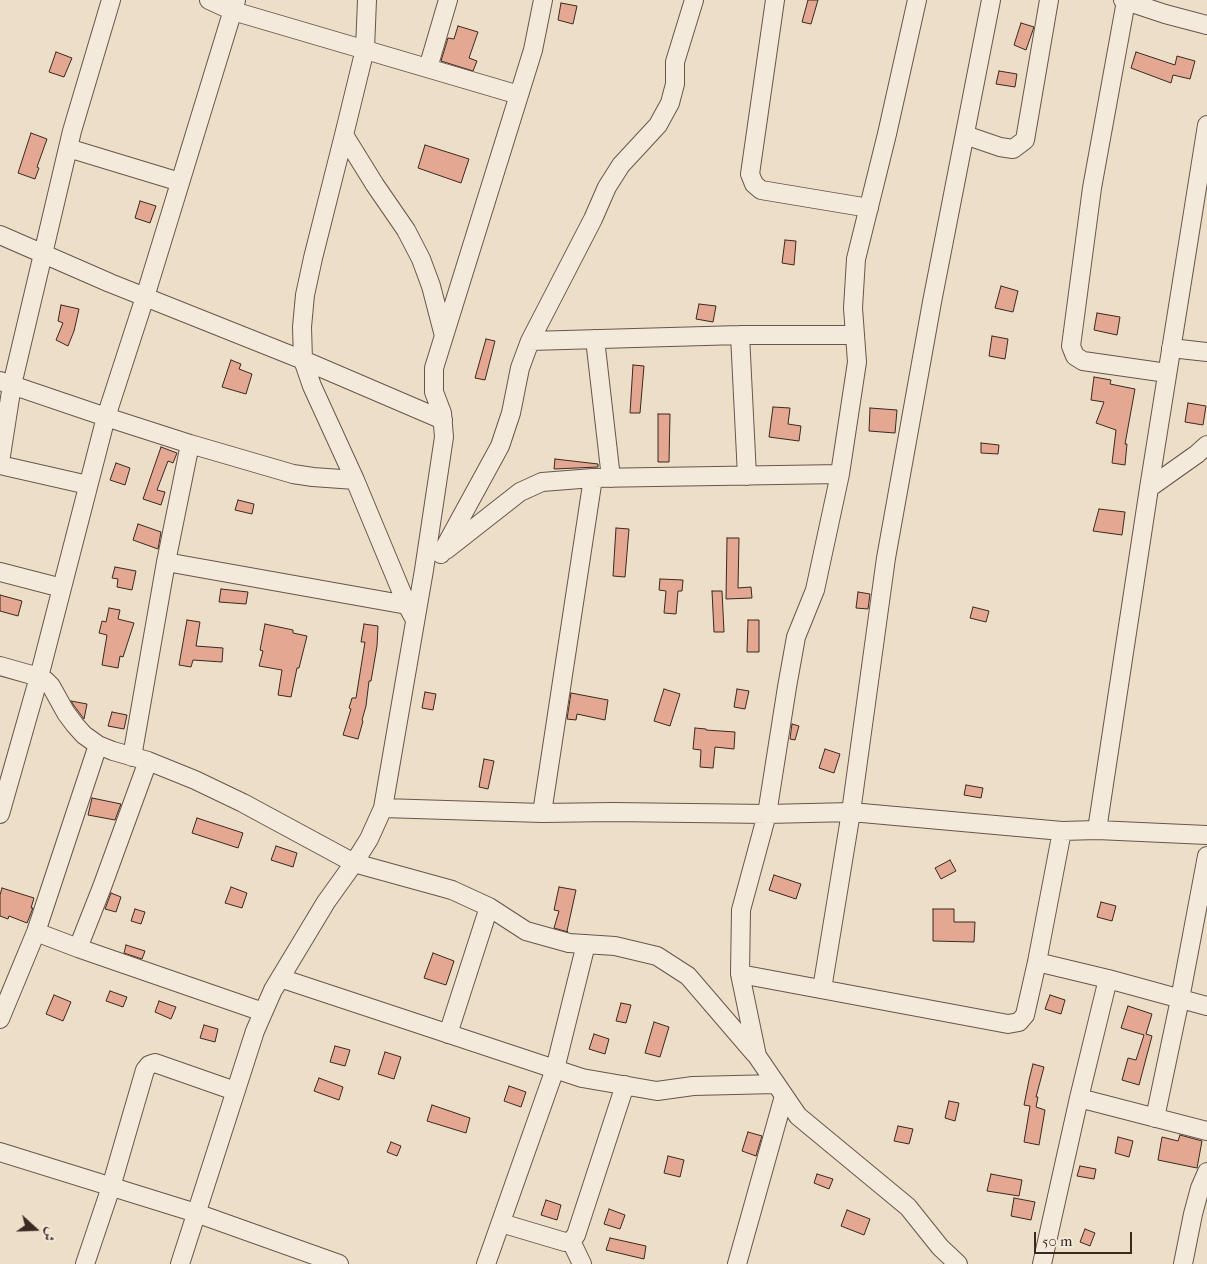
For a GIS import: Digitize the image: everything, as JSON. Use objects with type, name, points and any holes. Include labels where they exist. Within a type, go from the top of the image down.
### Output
[{"type":"street","points":[[88,485],[0,464],[6,383],[43,254],[68,148],[111,0]]},
{"type":"street","points":[[209,0],[234,6],[364,49],[519,95]]},
{"type":"street","points":[[367,0],[364,49],[305,295],[302,327],[303,360],[312,386],[356,480],[411,612]]},
{"type":"street","points":[[428,68],[448,0]]},
{"type":"street","points":[[180,1264],[255,1031],[272,990],[326,902],[370,839],[383,808],[411,612],[424,570],[444,436],[442,413],[434,392],[434,368],[533,50],[543,0]]},
{"type":"street","points":[[441,554],[500,446],[511,413],[520,368],[530,341],[593,219],[607,187],[622,165],[658,125],[670,103],[675,84],[675,62],[694,0]]},
{"type":"street","points":[[775,0],[750,174],[754,184],[761,190],[869,208]]},
{"type":"street","points":[[757,1056],[740,974],[741,910],[767,814],[796,637],[814,590],[840,474],[856,362],[853,308],[856,259],[917,0]]},
{"type":"street","points":[[822,989],[851,812],[886,558],[932,302],[991,0]]},
{"type":"street","points":[[965,135],[1000,147],[1013,149],[1024,140],[1049,0]]},
{"type":"street","points":[[1167,373],[1083,361],[1074,356],[1071,346],[1092,188],[1125,0],[1167,7],[1207,25]]},
{"type":"street","points":[[0,814],[62,588],[106,417],[145,297],[234,6]]},
{"type":"street","points":[[1097,830],[1207,125]]},
{"type":"street","points":[[344,135],[406,230],[421,259],[431,286],[444,336]]},
{"type":"street","points":[[68,148],[180,182]]},
{"type":"street","points":[[0,235],[443,420]]},
{"type":"street","points":[[530,341],[740,335],[855,335]]},
{"type":"street","points":[[740,335],[748,476]]},
{"type":"street","points":[[595,339],[611,478]]},
{"type":"street","points":[[1171,348],[1207,352]]},
{"type":"street","points":[[6,383],[190,444],[293,474],[356,480]]},
{"type":"street","points":[[78,948],[102,887],[140,759],[166,562],[190,444]]},
{"type":"street","points":[[1149,488],[1207,445]]},
{"type":"street","points":[[424,570],[441,554],[520,492],[542,482],[593,478],[840,474]]},
{"type":"street","points":[[542,813],[593,478]]},
{"type":"street","points":[[166,562],[411,612]]},
{"type":"street","points":[[0,572],[62,588]]},
{"type":"street","points":[[0,666],[46,681],[75,725],[84,735],[98,745],[195,780],[243,803],[354,863],[452,890],[489,907],[526,931],[569,943],[615,946],[657,956],[688,976],[757,1056],[798,1116],[908,1207],[940,1247],[958,1264]]},
{"type":"street","points":[[0,1019],[36,932],[98,745]]},
{"type":"street","points":[[383,808],[542,813],[767,814],[851,812],[1062,831],[1097,830],[1207,835]]},
{"type":"street","points":[[740,974],[1008,1024],[1019,1022],[1025,1015],[1037,962],[1062,831]]},
{"type":"street","points":[[1155,1118],[1207,856]]},
{"type":"street","points":[[448,1034],[489,907]]},
{"type":"street","points":[[36,932],[263,1012]]},
{"type":"street","points":[[486,1264],[555,1069],[586,944]]},
{"type":"street","points":[[1037,962],[1207,1006]]},
{"type":"street","points":[[280,978],[582,1078],[657,1090],[693,1086],[780,1090]]},
{"type":"street","points":[[1042,1264],[1108,979]]},
{"type":"street","points":[[85,1264],[112,1187],[145,1070],[149,1065],[154,1063],[235,1091]]},
{"type":"street","points":[[501,1223],[565,1242],[571,1241],[576,1235],[626,1085]]},
{"type":"street","points":[[737,1264],[780,1090]]},
{"type":"street","points":[[1079,1098],[1207,1131]]},
{"type":"street","points":[[0,1152],[196,1213],[339,1264]]},
{"type":"street","points":[[1183,1264],[1193,1214],[1200,1188],[1207,1172]]},
{"type":"street","points":[[571,1241],[582,1264]]},
{"type":"building","points":[[808,0],[818,0],[811,24],[802,22]]},
{"type":"building","points":[[561,3],[577,6],[573,24],[558,20]]},
{"type":"building","points":[[1021,23],[1034,27],[1026,50],[1014,45]]},
{"type":"building","points":[[458,26],[478,32],[469,58],[477,61],[473,71],[441,61],[448,38],[454,39]]},
{"type":"building","points":[[56,52],[72,58],[64,77],[49,72]]},
{"type":"building","points":[[1136,52],[1175,65],[1177,56],[1195,61],[1190,79],[1173,75],[1171,83],[1131,68]]},
{"type":"building","points":[[999,71],[1017,74],[1015,87],[996,84]]},
{"type":"building","points":[[31,133],[47,139],[37,167],[39,168],[35,179],[18,173]]},
{"type":"building","points":[[425,145],[469,159],[461,183],[418,168]]},
{"type":"building","points":[[140,201],[156,206],[150,223],[135,218]]},
{"type":"building","points":[[785,240],[796,241],[794,265],[782,263]]},
{"type":"building","points":[[1001,286],[1018,291],[1013,312],[995,308]]},
{"type":"building","points":[[699,304],[716,306],[713,322],[696,319]]},
{"type":"building","points":[[61,305],[79,309],[68,346],[56,340],[63,323],[58,321]]},
{"type":"building","points":[[1097,313],[1120,317],[1117,335],[1094,330]]},
{"type":"building","points":[[992,336],[1008,339],[1005,359],[989,356]]},
{"type":"building","points":[[486,339],[495,341],[485,380],[475,378]]},
{"type":"building","points":[[231,360],[241,364],[239,369],[252,374],[246,394],[222,387]]},
{"type":"building","points":[[633,365],[644,366],[640,413],[630,413]]},
{"type":"building","points":[[1094,377],[1111,380],[1110,384],[1135,389],[1125,444],[1127,444],[1125,465],[1112,463],[1116,430],[1096,423],[1104,402],[1091,400]]},
{"type":"building","points":[[1188,403],[1206,406],[1203,425],[1185,422]]},
{"type":"building","points":[[773,407],[790,408],[788,424],[801,426],[799,441],[769,437]]},
{"type":"building","points":[[870,408],[897,410],[895,433],[869,431]]},
{"type":"building","points":[[658,414],[670,414],[669,462],[658,462]]},
{"type":"building","points":[[981,443],[999,445],[998,454],[981,453]]},
{"type":"building","points":[[161,447],[177,453],[173,463],[168,461],[157,490],[165,492],[161,505],[143,499]]},
{"type":"building","points":[[555,459],[598,464],[598,467],[554,469]]},
{"type":"building","points":[[116,463],[130,468],[125,485],[110,480]]},
{"type":"building","points":[[238,500],[254,504],[252,514],[235,510]]},
{"type":"building","points":[[1099,509],[1125,512],[1122,535],[1093,531]]},
{"type":"building","points":[[138,524],[161,532],[158,549],[133,540]]},
{"type":"building","points":[[616,528],[629,529],[625,577],[613,576]]},
{"type":"building","points":[[727,538],[739,538],[738,588],[751,587],[752,598],[726,599]]},
{"type":"building","points":[[115,567],[136,571],[132,590],[117,587],[118,579],[112,578]]},
{"type":"building","points":[[660,579],[683,580],[682,591],[678,591],[676,614],[664,613],[666,591],[659,590]]},
{"type":"building","points":[[221,589],[248,592],[246,604],[219,602]]},
{"type":"building","points":[[712,591],[722,591],[724,632],[714,632]]},
{"type":"building","points":[[858,592],[870,594],[868,609],[856,608]]},
{"type":"building","points":[[0,595],[22,601],[18,616],[0,611]]},
{"type":"building","points":[[973,607],[989,611],[986,622],[970,618]]},
{"type":"building","points":[[109,608],[120,610],[118,619],[134,623],[123,657],[120,656],[118,668],[102,665],[107,635],[99,633],[102,621],[106,622]]},
{"type":"building","points":[[187,620],[200,622],[196,646],[223,648],[222,662],[193,660],[191,667],[179,665]]},
{"type":"building","points":[[748,620],[759,620],[759,652],[747,652]]},
{"type":"building","points":[[265,624],[293,630],[293,633],[307,636],[299,668],[297,668],[291,697],[278,695],[282,670],[259,666],[263,651],[260,650]]},
{"type":"building","points":[[364,624],[378,626],[377,646],[358,739],[343,735],[351,709],[349,708],[352,698],[356,698],[365,642],[361,642]]},
{"type":"building","points":[[664,689],[680,694],[670,726],[654,721]]},
{"type":"building","points":[[737,689],[749,691],[745,709],[734,707]]},
{"type":"building","points":[[425,692],[436,694],[433,710],[422,708]]},
{"type":"building","points":[[571,693],[608,700],[605,720],[577,714],[576,720],[567,719]]},
{"type":"building","points":[[71,701],[87,704],[84,719],[75,707]]},
{"type":"building","points":[[112,712],[127,715],[124,729],[108,726]]},
{"type":"building","points":[[792,724],[799,726],[795,740],[790,739]]},
{"type":"building","points":[[695,728],[735,732],[734,749],[715,747],[713,768],[700,767],[701,750],[693,749]]},
{"type":"building","points":[[825,749],[840,754],[834,773],[819,768]]},
{"type":"building","points":[[484,759],[494,761],[488,789],[479,787]]},
{"type":"building","points":[[966,785],[983,788],[981,798],[964,795]]},
{"type":"building","points":[[92,798],[121,804],[115,820],[88,815]]},
{"type":"building","points":[[197,818],[243,833],[238,848],[192,833]]},
{"type":"building","points":[[276,846],[297,853],[293,867],[271,860]]},
{"type":"building","points":[[950,860],[956,871],[941,879],[935,868]]},
{"type":"building","points":[[774,875],[801,884],[796,899],[769,890]]},
{"type":"building","points":[[231,887],[247,893],[242,908],[225,903]]},
{"type":"building","points":[[559,887],[576,890],[568,932],[554,928],[559,911],[554,910]]},
{"type":"building","points":[[2,888],[34,898],[31,908],[33,908],[27,923],[9,916],[8,919],[0,916]]},
{"type":"building","points":[[111,893],[121,897],[116,912],[105,909]]},
{"type":"building","points":[[1101,902],[1116,906],[1112,921],[1097,917]]},
{"type":"building","points":[[135,909],[145,912],[141,924],[131,921]]},
{"type":"building","points":[[933,909],[954,909],[954,922],[975,922],[974,942],[933,941]]},
{"type":"building","points":[[126,945],[145,951],[142,959],[124,953]]},
{"type":"building","points":[[433,953],[454,961],[446,985],[424,978]]},
{"type":"building","points":[[110,991],[127,997],[123,1007],[106,1001]]},
{"type":"building","points":[[54,995],[71,1002],[63,1021],[46,1014]]},
{"type":"building","points":[[1050,995],[1065,1000],[1061,1014],[1045,1009]]},
{"type":"building","points":[[159,1001],[176,1007],[171,1019],[155,1012]]},
{"type":"building","points":[[621,1003],[631,1005],[626,1023],[616,1021]]},
{"type":"building","points":[[1128,1006],[1152,1014],[1146,1034],[1152,1036],[1139,1085],[1122,1080],[1128,1058],[1136,1060],[1144,1035],[1121,1028]]},
{"type":"building","points":[[654,1022],[669,1027],[660,1057],[645,1053]]},
{"type":"building","points":[[204,1025],[218,1029],[215,1042],[200,1038]]},
{"type":"building","points":[[594,1034],[609,1039],[605,1054],[589,1049]]},
{"type":"building","points":[[335,1046],[350,1050],[345,1066],[330,1062]]},
{"type":"building","points":[[385,1052],[401,1057],[394,1079],[378,1074]]},
{"type":"building","points":[[1033,1064],[1044,1067],[1036,1097],[1038,1097],[1036,1107],[1045,1110],[1039,1145],[1024,1142],[1030,1106],[1024,1105]]},
{"type":"building","points":[[319,1078],[343,1087],[339,1100],[314,1091]]},
{"type":"building","points":[[509,1086],[526,1092],[521,1107],[504,1101]]},
{"type":"building","points":[[949,1101],[959,1103],[955,1121],[945,1118]]},
{"type":"building","points":[[432,1105],[470,1118],[466,1133],[427,1121]]},
{"type":"building","points":[[898,1126],[913,1129],[909,1144],[894,1141]]},
{"type":"building","points":[[748,1132],[762,1136],[756,1156],[742,1151]]},
{"type":"building","points":[[1180,1135],[1202,1141],[1197,1168],[1158,1160],[1162,1137],[1178,1141]]},
{"type":"building","points":[[1118,1137],[1133,1141],[1129,1157],[1115,1153]]},
{"type":"building","points":[[391,1142],[401,1146],[397,1156],[387,1152]]},
{"type":"building","points":[[668,1156],[684,1160],[680,1177],[664,1173]]},
{"type":"building","points":[[1080,1166],[1096,1169],[1094,1179],[1077,1176]]},
{"type":"building","points":[[817,1174],[833,1179],[829,1189],[814,1183]]},
{"type":"building","points":[[991,1174],[1022,1180],[1019,1196],[987,1191]]},
{"type":"building","points":[[1014,1198],[1035,1202],[1031,1220],[1011,1216]]},
{"type":"building","points":[[546,1200],[561,1205],[557,1220],[541,1215]]},
{"type":"building","points":[[609,1209],[625,1215],[620,1229],[604,1224]]},
{"type":"building","points":[[847,1210],[870,1219],[864,1235],[841,1226]]},
{"type":"building","points":[[1085,1229],[1095,1233],[1090,1246],[1080,1242]]},
{"type":"building","points":[[610,1238],[646,1246],[644,1259],[606,1250]]}]
